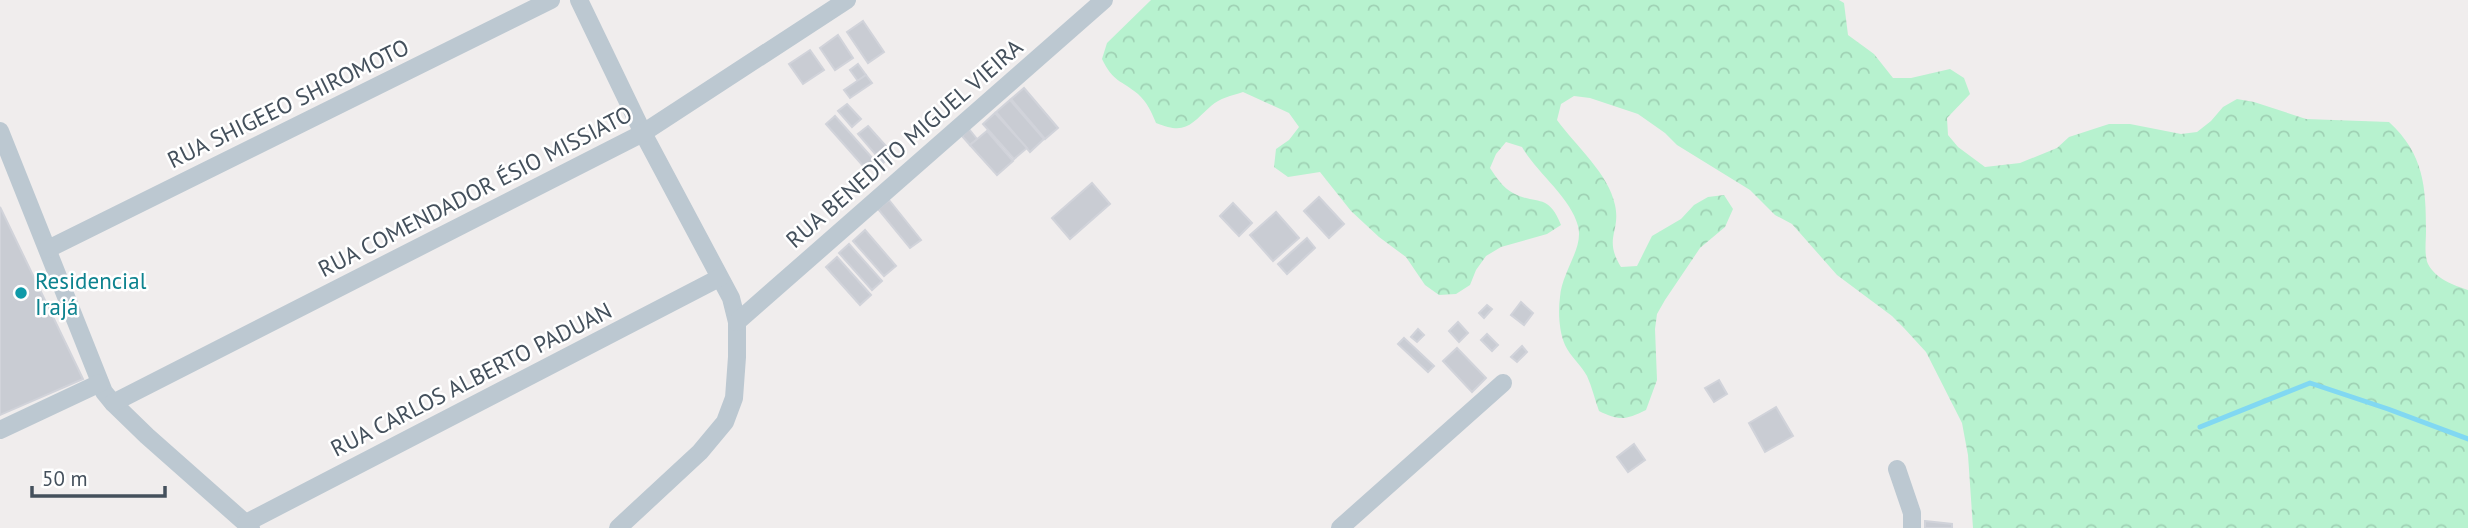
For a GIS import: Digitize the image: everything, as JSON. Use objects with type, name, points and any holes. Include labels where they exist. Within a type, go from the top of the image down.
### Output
[{"type":"street","name":"RUA SHIGEEO SHIROMOTO","points":[[47,249],[551,0]]},
{"type":"street","points":[[579,0],[643,133],[731,298],[737,322],[734,398],[726,422],[700,452],[618,528]]},
{"type":"street","name":"RUA COMENDADOR ÉSIO MISSIATO","points":[[113,403],[643,133],[847,0]]},
{"type":"street","name":"RUA BENEDITO MIGUEL VIEIRA","points":[[737,322],[1104,0]]},
{"type":"street","points":[[0,131],[100,383],[113,403],[249,526]]},
{"type":"street","name":"RUA CARLOS ALBERTO PADUAN","points":[[249,526],[719,278]]},
{"type":"street","points":[[0,430],[100,383]]},
{"type":"street","points":[[1340,528],[1503,383]]},
{"type":"street","points":[[1897,469],[1912,513],[1912,528]]},
{"type":"green space","points":[[1151,0],[1839,0],[1844,3],[1848,35],[1874,54],[1893,78],[1911,78],[1950,69],[1964,78],[1970,94],[1947,118],[1948,135],[1958,147],[1985,167],[2020,163],[2057,148],[2069,137],[2109,124],[2130,124],[2181,134],[2197,132],[2223,107],[2237,99],[2306,119],[2389,122],[2410,146],[2421,172],[2428,264],[2440,278],[2468,290],[2468,528],[1973,528],[1968,455],[1962,423],[1926,352],[1904,328],[1837,275],[1792,224],[1775,215],[1750,190],[1677,145],[1638,114],[1590,98],[1574,96],[1561,104],[1557,120],[1599,171],[1612,193],[1616,214],[1613,249],[1621,267],[1637,266],[1652,236],[1681,219],[1694,205],[1708,197],[1724,195],[1733,209],[1725,227],[1700,248],[1657,314],[1657,380],[1646,410],[1622,418],[1606,414],[1599,411],[1587,376],[1567,349],[1560,328],[1562,287],[1578,243],[1578,226],[1568,205],[1522,147],[1506,142],[1496,154],[1490,168],[1509,191],[1521,197],[1541,201],[1551,208],[1561,225],[1547,234],[1501,247],[1486,256],[1470,285],[1456,294],[1439,295],[1425,285],[1406,257],[1351,211],[1320,172],[1288,177],[1274,167],[1276,149],[1289,140],[1299,127],[1289,113],[1243,92],[1218,101],[1187,126],[1174,128],[1156,123],[1144,100],[1114,76],[1102,59],[1107,43]]},
{"type":"building","points":[[863,21],[884,52],[868,63],[847,32]]},
{"type":"building","points":[[838,35],[853,58],[835,70],[820,48]]},
{"type":"building","points":[[810,50],[824,70],[803,84],[789,64]]},
{"type":"building","points":[[858,64],[866,75],[858,81],[850,70]]},
{"type":"building","points":[[866,75],[872,83],[850,98],[844,90]]},
{"type":"building","points":[[1024,88],[1058,128],[1045,139],[1011,99]]},
{"type":"building","points":[[1010,100],[1044,139],[1030,152],[996,112]]},
{"type":"building","points":[[847,104],[861,119],[852,127],[838,111]]},
{"type":"building","points":[[995,113],[1027,148],[1014,159],[983,124]]},
{"type":"building","points":[[835,116],[874,160],[865,168],[826,124]]},
{"type":"building","points":[[868,126],[893,154],[883,163],[858,134]]},
{"type":"building","points":[[969,129],[977,139],[970,145],[962,136]]},
{"type":"building","points":[[987,131],[1013,161],[997,175],[970,145]]},
{"type":"building","points":[[1092,183],[1110,204],[1070,239],[1052,218]]},
{"type":"building","points":[[1319,197],[1344,224],[1329,238],[1304,211]]},
{"type":"building","points":[[889,200],[921,240],[910,248],[878,209]]},
{"type":"building","points":[[1233,203],[1252,223],[1239,236],[1220,216]]},
{"type":"building","name":"Residencial Irajá","points":[[0,207],[83,379],[0,415]]},
{"type":"building","points":[[1276,212],[1299,238],[1273,261],[1250,235]]},
{"type":"building","points":[[865,230],[896,266],[884,276],[853,241]]},
{"type":"building","points":[[1307,238],[1315,248],[1287,274],[1278,264]]},
{"type":"building","points":[[849,244],[882,281],[872,290],[839,253]]},
{"type":"building","points":[[837,257],[871,295],[860,305],[826,267]]},
{"type":"building","points":[[1521,302],[1533,313],[1524,325],[1511,315]]},
{"type":"building","points":[[1487,305],[1492,309],[1484,318],[1479,313]]},
{"type":"building","points":[[1458,322],[1468,333],[1459,342],[1449,331]]},
{"type":"building","points":[[1418,329],[1424,335],[1417,342],[1411,337]]},
{"type":"building","points":[[1487,334],[1498,345],[1492,351],[1481,340]]},
{"type":"building","points":[[1404,338],[1434,366],[1428,372],[1398,344]]},
{"type":"building","points":[[1522,346],[1527,352],[1517,362],[1511,357]]},
{"type":"building","points":[[1457,348],[1486,378],[1472,392],[1443,361]]},
{"type":"building","points":[[1719,380],[1727,394],[1714,402],[1705,388]]},
{"type":"building","points":[[1776,407],[1793,436],[1765,452],[1749,423]]},
{"type":"building","points":[[1634,444],[1645,460],[1628,472],[1617,457]]},
{"type":"building","points":[[1925,521],[1952,524],[1952,528],[1925,528]]},
{"type":"waterway","points":[[2200,427],[2310,383],[2468,439]]},
{"type":"place","name":"Residencial Irajá","points":[[21,293]]}]
